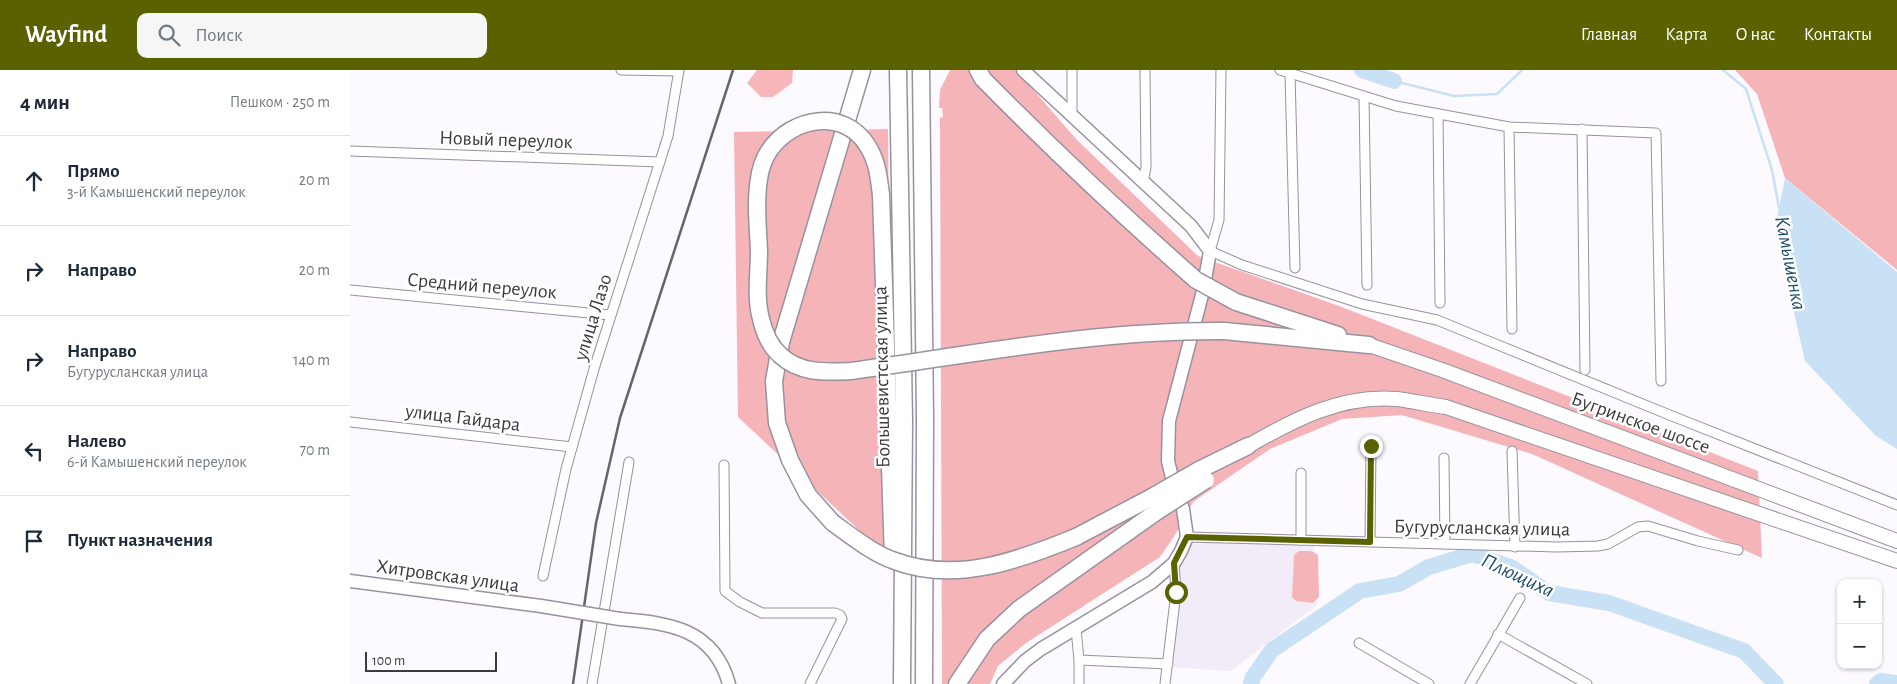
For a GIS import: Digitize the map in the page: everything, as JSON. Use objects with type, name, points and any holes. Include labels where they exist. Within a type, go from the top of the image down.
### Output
[{"type":"highway","points":[[862,70],[781,342],[774,381],[777,423],[790,460],[808,495],[833,523],[865,545],[895,561],[933,570],[981,568],[1026,558],[1155,503]]},
{"type":"highway","name":"Большевистская улица","points":[[898,70],[904,431],[901,684]]},
{"type":"highway","points":[[921,70],[924,684]]},
{"type":"highway","points":[[978,70],[982,79],[1026,122],[1146,237],[1196,280],[1236,302],[1369,345]]},
{"type":"highway","points":[[901,684],[881,195],[878,170],[873,155],[859,134],[845,125],[829,120],[802,123],[791,129],[769,150],[759,178],[758,292],[760,317],[771,345],[780,356],[793,364],[819,372],[851,371],[1171,331],[1224,331],[1369,345]]},
{"type":"highway","points":[[957,684],[987,639],[1019,610],[1155,503],[1248,446]]},
{"type":"main road","name":"Бугринское шоссе","points":[[1369,345],[1461,377],[1897,541]]},
{"type":"main road","points":[[1248,446],[1309,413],[1353,401],[1395,399],[1446,407],[1897,561]]},
{"type":"street","points":[[621,70],[679,71]]},
{"type":"street","points":[[1023,70],[1191,226],[1210,250],[1242,265],[1362,304],[1437,320],[1663,413],[1897,505]]},
{"type":"street","points":[[1072,70],[1072,115]]},
{"type":"street","points":[[1143,183],[1146,167],[1145,70]]},
{"type":"street","points":[[1003,684],[1031,657],[1152,582],[1174,563],[1187,537],[1182,510],[1168,460],[1169,421],[1219,220],[1220,70]]},
{"type":"street","points":[[1280,70],[1396,106],[1509,127],[1656,133],[1661,381]]},
{"type":"street","name":"улица Лазо","points":[[544,576],[572,448],[610,315],[668,136],[679,71]]},
{"type":"street","points":[[1290,73],[1295,268]]},
{"type":"street","points":[[1364,96],[1367,285]]},
{"type":"street","points":[[1438,114],[1440,303]]},
{"type":"street","points":[[1509,127],[1512,329]]},
{"type":"street","points":[[1582,129],[1585,370]]},
{"type":"street","name":"Новый переулок","points":[[350,151],[660,162]]},
{"type":"street","name":"Средний переулок","points":[[350,290],[610,315]]},
{"type":"street","name":"улица Гайдара","points":[[350,422],[572,448]]},
{"type":"street","points":[[1370,542],[1371,446]]},
{"type":"street","points":[[1512,451],[1515,547]]},
{"type":"street","points":[[1444,458],[1445,544]]},
{"type":"street","points":[[592,684],[629,462]]},
{"type":"street","points":[[724,465],[725,591],[740,602],[762,613],[835,613],[840,615],[841,624],[822,657],[810,684]]},
{"type":"street","points":[[1301,473],[1301,540]]},
{"type":"street","name":"Бугурусланская улица","points":[[1187,537],[1515,547],[1598,546],[1608,544],[1638,527],[1648,526],[1698,542],[1738,550]]},
{"type":"street","points":[[1165,684],[1176,592],[1174,563]]},
{"type":"street","name":"Хитровская улица","points":[[350,581],[541,606],[666,625],[701,639],[720,660],[729,684]]},
{"type":"street","points":[[1470,684],[1520,598]]},
{"type":"street","points":[[1076,629],[1079,684]]},
{"type":"street","points":[[1498,634],[1587,684]]},
{"type":"street","points":[[1359,643],[1429,684]]},
{"type":"street","points":[[1079,660],[1168,664]]},
{"type":"shaded area","points":[[757,70],[793,70],[792,83],[773,97],[761,97],[747,83]]},
{"type":"shaded area","points":[[950,70],[1016,70],[1077,140],[1198,256],[1342,307],[1758,471],[1762,558],[1532,454],[1402,415],[1342,419],[1270,449],[1193,502],[1175,535],[1160,557],[1026,643],[998,666],[990,684],[942,684],[940,118],[943,117],[942,108],[939,108],[940,90]]},
{"type":"shaded area","points":[[1735,70],[1897,70],[1897,270],[1785,178],[1757,94]]},
{"type":"shaded area","points":[[888,129],[892,561],[738,417],[734,132]]},
{"type":"shaded area","points":[[1314,536],[1317,605],[1231,671],[1169,667],[1178,553],[1188,544]]},
{"type":"shaded area","points":[[1299,551],[1311,551],[1318,555],[1319,597],[1313,603],[1296,601],[1292,597],[1294,555]]},
{"type":"water","points":[[1785,178],[1897,272],[1897,449],[1876,436],[1805,361],[1775,229]]},
{"type":"waterway","name":"Камышенка","points":[[1362,70],[1394,81]]},
{"type":"waterway","name":"Камышенка","points":[[1394,81],[1454,96],[1497,94],[1522,70]]},
{"type":"waterway","name":"Камышенка","points":[[1723,70],[1746,89],[1772,170],[1779,208]]},
{"type":"waterway","name":"Плющиха","points":[[1251,684],[1253,677],[1272,650],[1360,591],[1399,584],[1429,567],[1472,554],[1511,567],[1549,593],[1609,603],[1744,651],[1776,684]]},
{"type":"waterway","name":"Плющиха","points":[[1877,684],[1881,681],[1897,683]]},
{"type":"railway","points":[[573,684],[596,523],[620,418],[733,70]]},
{"type":"route","points":[[1176,592],[1174,563],[1187,537],[1370,542],[1371,446]]}]
